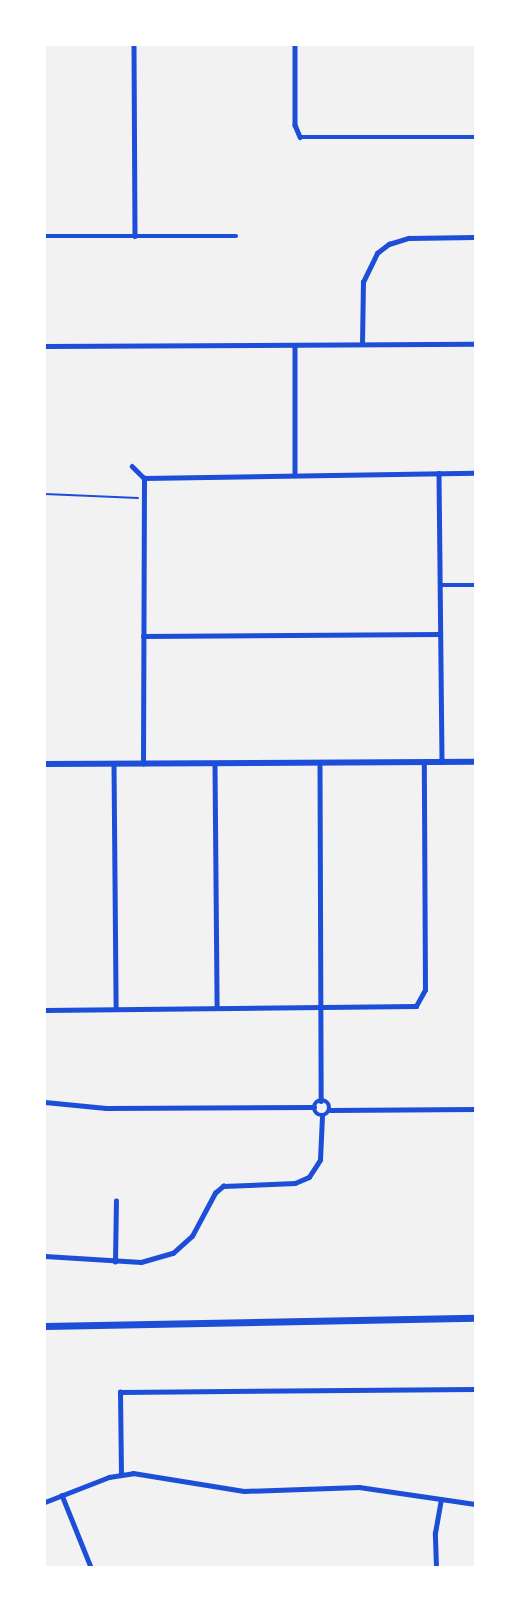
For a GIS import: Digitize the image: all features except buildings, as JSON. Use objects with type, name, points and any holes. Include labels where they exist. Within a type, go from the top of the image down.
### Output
[{"type":"main road","points":[[45,1326],[475,1318]]},
{"type":"street","points":[[134,45],[135,236]]},
{"type":"street","points":[[295,45],[296,125],[300,137],[475,137]]},
{"type":"street","points":[[45,236],[236,236]]},
{"type":"street","points":[[362,345],[363,282],[377,253],[389,244],[409,238],[475,237]]},
{"type":"street","points":[[45,346],[475,344]]},
{"type":"street","points":[[295,345],[295,474]]},
{"type":"street","points":[[132,466],[144,478],[475,473]]},
{"type":"street","points":[[439,473],[442,762]]},
{"type":"street","points":[[143,764],[142,498],[144,478]]},
{"type":"street","points":[[441,585],[475,585]]},
{"type":"street","points":[[143,636],[440,634]]},
{"type":"street","points":[[45,1010],[408,1007],[423,999],[424,762]]},
{"type":"street","points":[[45,765],[475,762]]},
{"type":"street","points":[[320,763],[321,1101],[330,1110]]},
{"type":"street","points":[[114,764],[116,1009]]},
{"type":"street","points":[[215,764],[217,1008]]},
{"type":"street","points":[[45,1102],[106,1108],[314,1107],[321,1101]]},
{"type":"street","points":[[45,1256],[115,1262],[149,1262],[173,1253],[192,1236],[214,1193],[223,1185],[295,1183],[309,1177],[320,1160],[322,1116],[314,1107]]},
{"type":"street","points":[[322,1116],[330,1110],[475,1109]]},
{"type":"street","points":[[115,1262],[116,1201]]},
{"type":"street","points":[[121,1474],[120,1392],[475,1389]]},
{"type":"street","points":[[45,1502],[121,1474],[151,1474],[244,1491],[359,1487],[475,1504]]},
{"type":"street","points":[[62,1495],[91,1567]]},
{"type":"street","points":[[436,1567],[435,1533],[441,1500]]},
{"type":"path","points":[[45,494],[142,498]]}]
